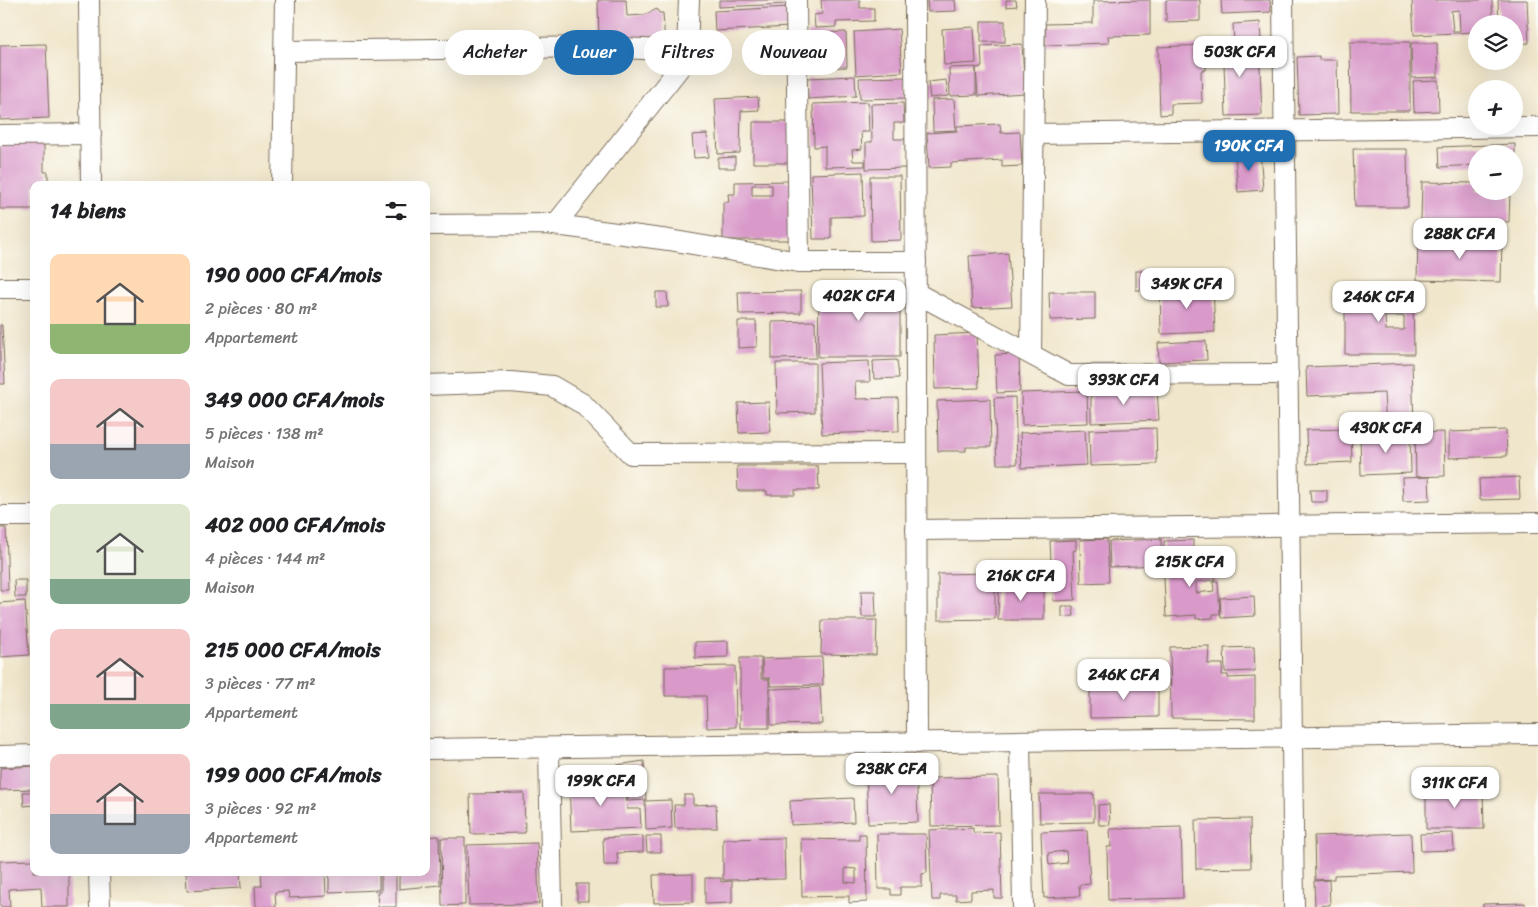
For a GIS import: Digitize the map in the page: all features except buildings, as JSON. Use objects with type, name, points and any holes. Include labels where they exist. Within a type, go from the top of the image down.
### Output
[{"type":"street","points":[[89,0],[91,181]]},
{"type":"street","points":[[282,181],[286,51],[285,0]]},
{"type":"street","points":[[688,30],[689,0]]},
{"type":"street","points":[[796,0],[799,262]]},
{"type":"street","points":[[915,0],[917,743]]},
{"type":"street","points":[[1030,354],[1035,0]]},
{"type":"street","points":[[1283,0],[1294,907]]},
{"type":"street","points":[[286,51],[599,47],[644,49]]},
{"type":"street","points":[[555,225],[674,75]]},
{"type":"street","points":[[1034,134],[1538,127]]},
{"type":"street","points":[[0,135],[91,134]]},
{"type":"street","points":[[430,225],[555,225],[669,240],[799,262],[916,262]]},
{"type":"street","points":[[0,288],[30,288]]},
{"type":"street","points":[[916,294],[1069,375],[1288,374]]},
{"type":"street","points":[[430,385],[511,382],[552,386],[583,404],[631,454],[916,453]]},
{"type":"street","points":[[0,516],[30,516]]},
{"type":"street","points":[[916,530],[1538,522]]},
{"type":"street","points":[[430,750],[1538,734]]},
{"type":"street","points":[[1020,741],[1023,907]]},
{"type":"street","points":[[549,748],[552,907]]},
{"type":"street","points":[[0,756],[30,755]]},
{"type":"street","points":[[99,876],[100,907]]}]
